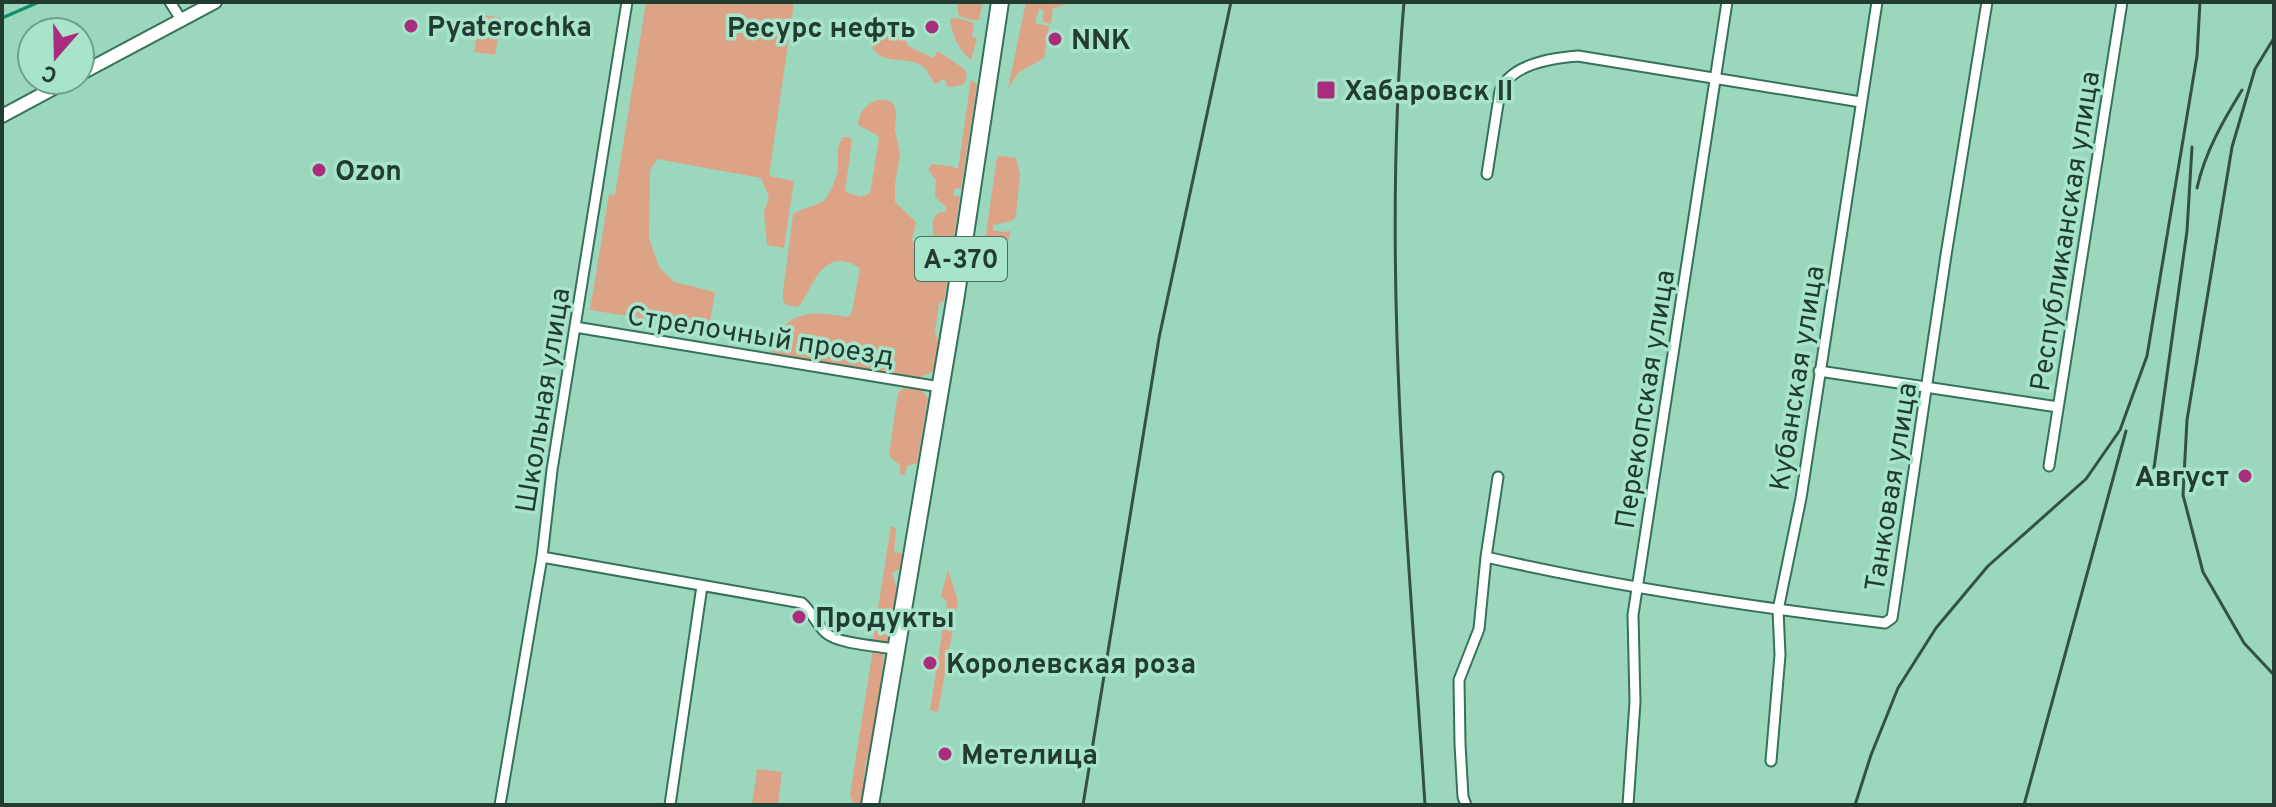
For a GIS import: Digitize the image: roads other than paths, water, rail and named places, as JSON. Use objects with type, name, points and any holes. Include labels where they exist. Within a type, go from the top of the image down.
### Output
[{"type":"highway","name":"А-370","points":[[870,805],[1000,2]]},
{"type":"street","points":[[170,2],[182,21]]},
{"type":"street","points":[[96,66],[215,2]]},
{"type":"street","name":"Школьная улица","points":[[500,805],[542,557],[552,470],[627,2]]},
{"type":"street","name":"Перекопская улица","points":[[1628,805],[1635,702],[1633,615],[1727,2]]},
{"type":"street","name":"Кубанская улица","points":[[1771,761],[1780,655],[1778,610],[1801,498],[1877,2]]},
{"type":"street","name":"Танковая улица","points":[[1486,557],[1638,588],[1778,610],[1885,623],[1892,618],[1987,2]]},
{"type":"street","name":"Республиканская улица","points":[[2049,466],[2122,2]]},
{"type":"street","points":[[1487,174],[1500,91],[1508,77],[1539,62],[1578,56],[1861,102]]},
{"type":"street","points":[[2,116],[39,96]]},
{"type":"street","name":"Стрелочный проезд","points":[[575,327],[940,387]]},
{"type":"street","points":[[1819,371],[2058,407]]},
{"type":"street","points":[[1466,805],[1463,797],[1458,693],[1465,663],[1479,629],[1498,477]]},
{"type":"street","points":[[542,557],[802,603],[832,638],[895,649]]},
{"type":"street","points":[[670,805],[702,586]]},
{"type":"waterway","points":[[2,18],[39,2]]},
{"type":"railway","points":[[1083,805],[1159,338],[1231,2]]},
{"type":"railway","points":[[1404,2],[1395,203],[1396,303],[1405,504],[1425,805]]},
{"type":"railway","points":[[1855,805],[1898,688],[1936,628],[1988,566],[2086,479],[2120,430],[2147,356],[2197,56],[2200,2]]},
{"type":"railway","points":[[2274,38],[2255,69],[2232,147],[2187,420],[2183,495],[2203,572],[2244,643],[2274,675]]},
{"type":"railway","points":[[2197,188],[2210,149],[2242,90]]},
{"type":"railway","points":[[2154,468],[2187,231],[2192,147]]},
{"type":"railway","points":[[2024,805],[2126,431]]},
{"type":"place","name":"Pyaterochka","points":[[411,26]]},
{"type":"place","name":"Ресурс нефть","points":[[932,27]]},
{"type":"place","name":"NNK","points":[[1055,39]]},
{"type":"place","name":"Хабаровск II","points":[[1326,90]]},
{"type":"place","name":"Ozon","points":[[319,170]]},
{"type":"place","name":"Август","points":[[2245,476]]},
{"type":"place","name":"Продукты","points":[[799,617]]},
{"type":"place","name":"Королевская роза","points":[[930,663]]},
{"type":"place","name":"Метелица","points":[[945,754]]}]
